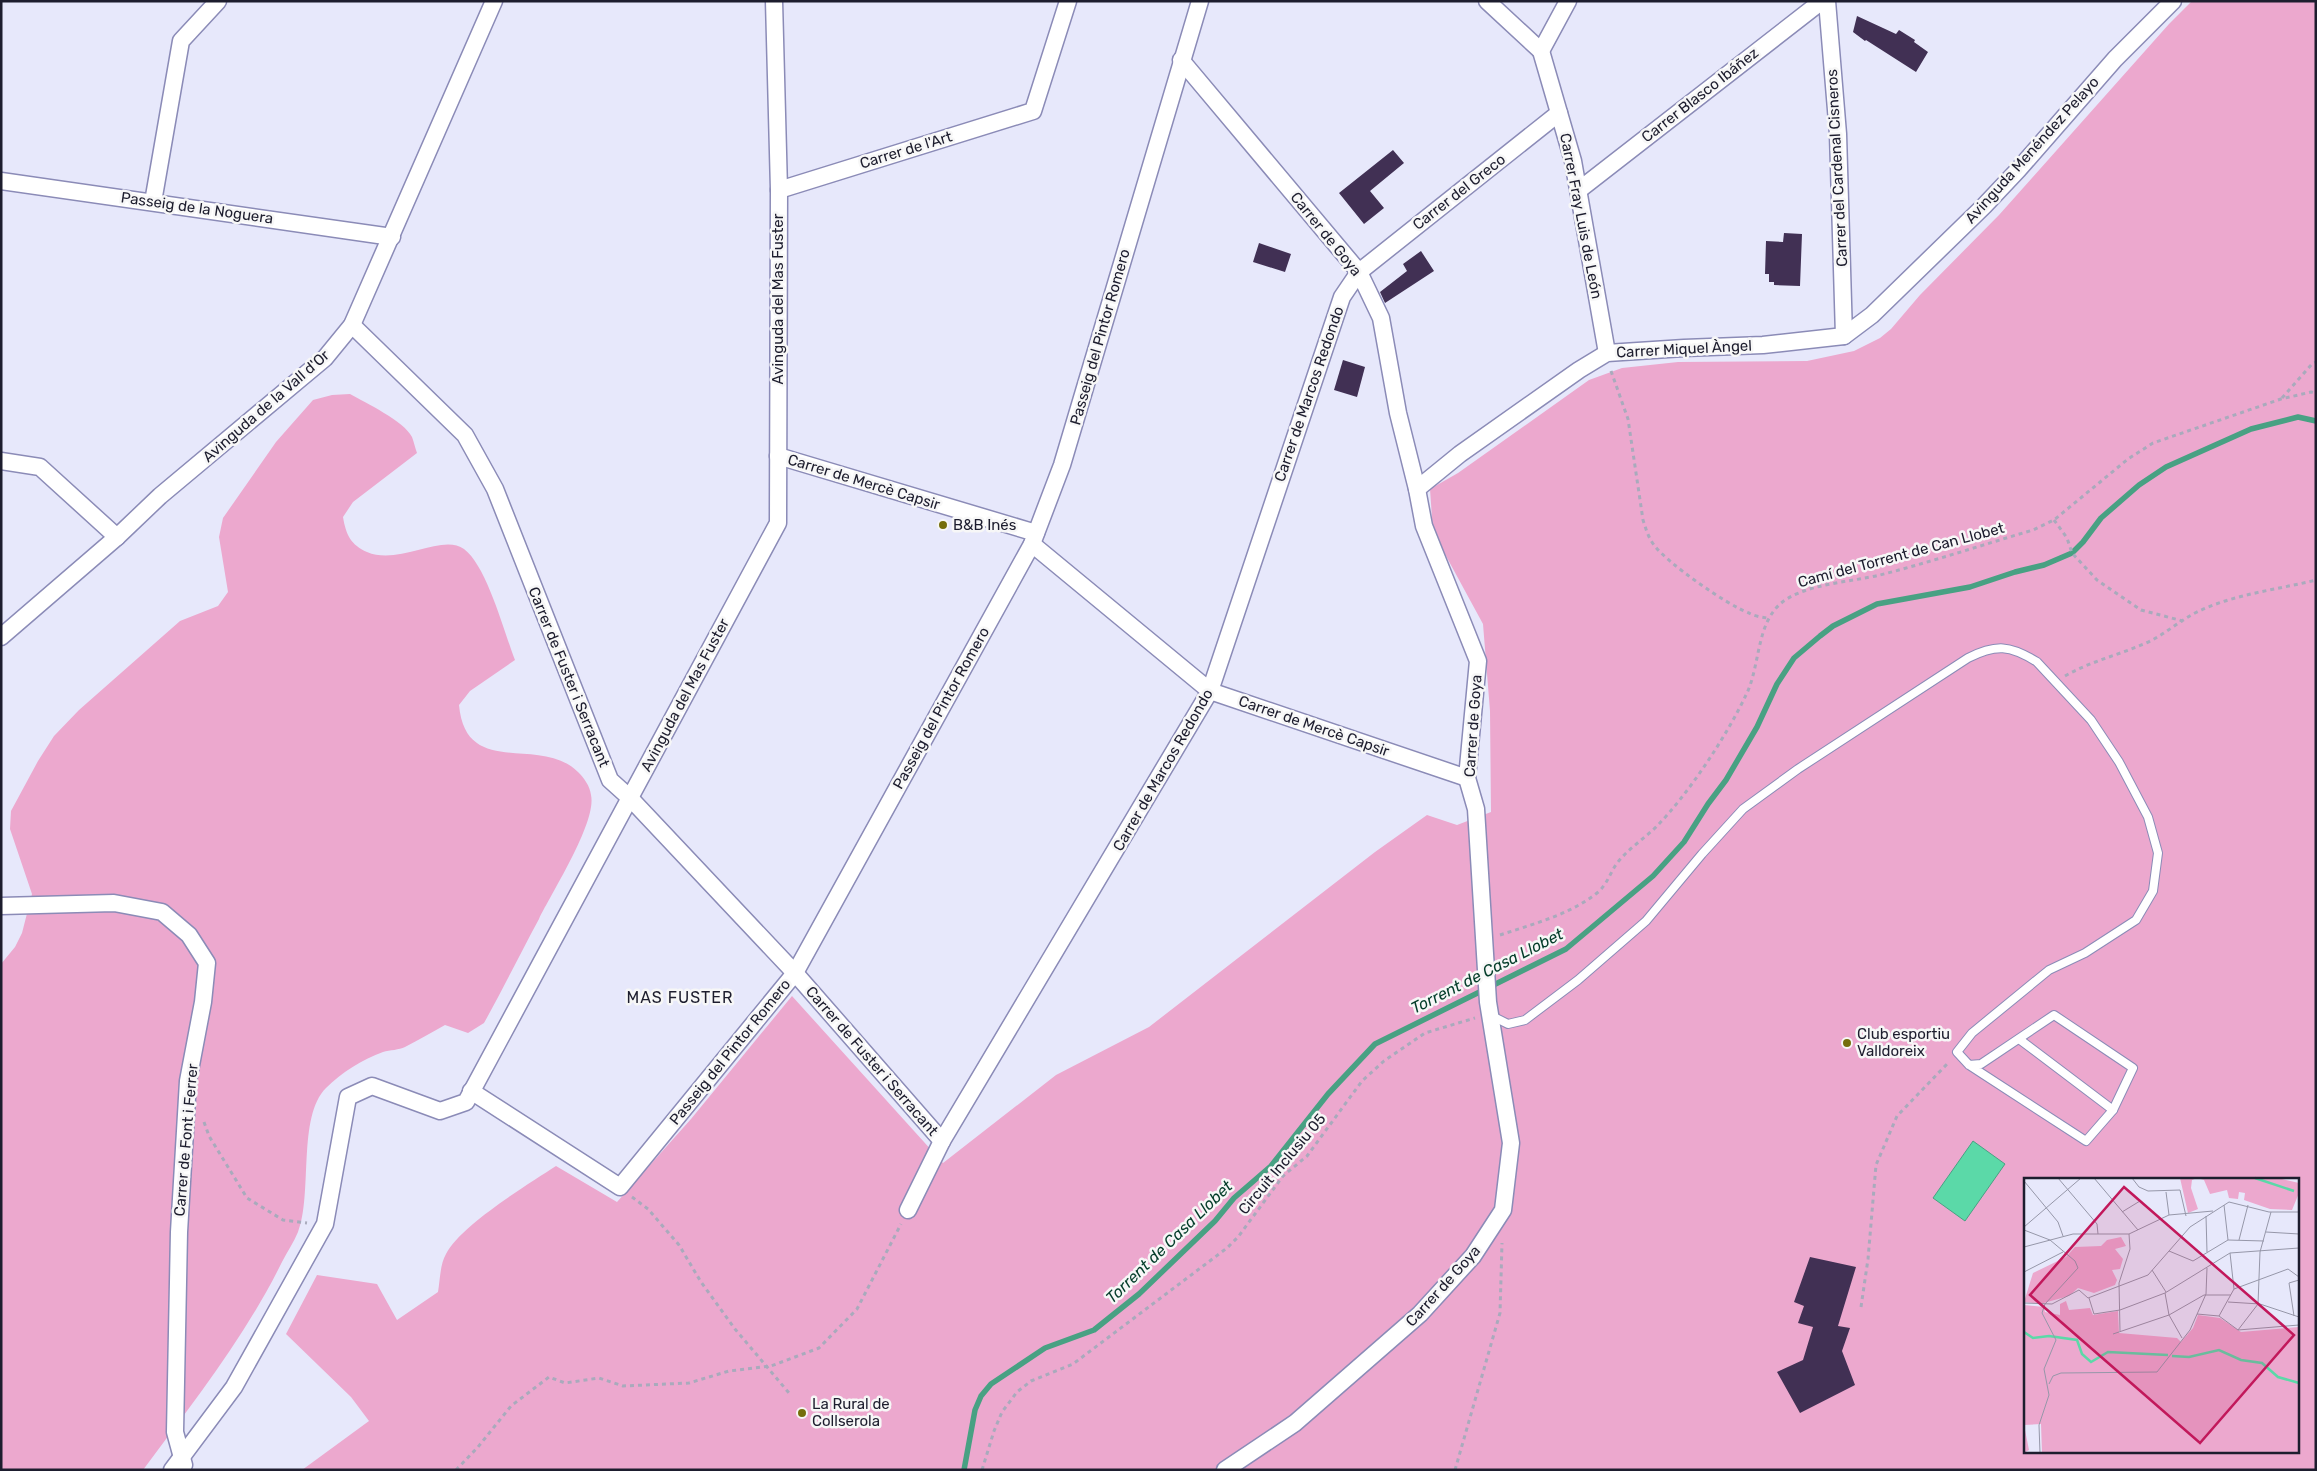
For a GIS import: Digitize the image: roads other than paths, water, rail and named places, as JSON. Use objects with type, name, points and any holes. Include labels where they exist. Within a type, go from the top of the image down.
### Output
[{"type":"street","points":[[153,202],[181,41],[218,1]]},
{"type":"street","name":"Avinguda de la Vall d'Or","points":[[1,637],[117,537],[160,496],[326,358],[352,325],[494,1]]},
{"type":"street","name":"Avinguda del Mas Fuster","points":[[180,1466],[234,1387],[325,1224],[348,1097],[372,1086],[440,1111],[466,1102],[778,523],[779,190],[774,1]]},
{"type":"street","name":"Carrer de l'Art","points":[[779,190],[1033,110],[1068,1]]},
{"type":"street","name":"Passeig del Pintor Romero","points":[[471,1091],[620,1187],[795,973],[1034,538],[1062,465],[1200,1]]},
{"type":"street","points":[[1487,1],[1541,51],[1568,1]]},
{"type":"street","name":"Carrer Blasco Ibáñez","points":[[1579,190],[1822,1]]},
{"type":"street","name":"Carrer del Cardenal Cisneros","points":[[1827,1],[1838,134],[1844,336]]},
{"type":"street","name":"Avinguda Menéndez Pelayo","points":[[1844,336],[1872,315],[1984,206],[2115,59],[2173,1]]},
{"type":"street","name":"Carrer Fray Luis de León","points":[[1541,51],[1573,161],[1607,353]]},
{"type":"street","name":"Carrer de Goya","points":[[1181,60],[1359,272],[1381,318],[1398,413],[1424,526],[1478,661],[1467,778],[1476,809],[1483,940],[1489,1009],[1511,1143],[1503,1210],[1474,1256],[1420,1314],[1295,1423],[1225,1470]]},
{"type":"street","name":"Carrer del Greco","points":[[1359,272],[1559,112]]},
{"type":"street","name":"Passeig de la Noguera","points":[[1,180],[392,236]]},
{"type":"street","name":"Carrer de Marcos Redondo","points":[[908,1210],[942,1141],[1210,691],[1342,297],[1359,272]]},
{"type":"street","name":"Carrer de Fuster i Serracant","points":[[352,325],[465,435],[495,489],[610,780],[630,798],[795,973],[942,1141]]},
{"type":"street","name":"Carrer Miquel Àngel","points":[[1417,489],[1460,454],[1579,370],[1607,353],[1763,345],[1844,336]]},
{"type":"street","name":"Carrer de Mercè Capsir","points":[[778,456],[1034,538],[1210,691],[1467,778]]},
{"type":"street","points":[[1,461],[40,467],[117,537]]},
{"type":"street","name":"Carrer de Font i Ferrer","points":[[1,906],[114,904],[162,912],[189,935],[207,964],[203,1002],[188,1081],[178,1232],[175,1432],[180,1466]]},
{"type":"lane","points":[[1489,1009],[1508,1024],[1525,1020],[1578,980],[1646,921],[1702,854],[1743,809],[1798,769],[1968,658],[1988,648],[2002,647],[2026,655],[2037,662],[2090,720],[2119,762],[2148,818],[2158,853],[2153,891],[2136,920],[2085,953],[2049,970],[1972,1034],[1957,1052],[1969,1064],[2086,1141],[2113,1110],[2133,1068],[2054,1015],[1981,1064],[1969,1064]]},
{"type":"lane","points":[[2019,1039],[2113,1110]]},
{"type":"waterway","name":"Torrent de Casa Llobet","points":[[964,1470],[975,1410],[981,1396],[991,1384],[1045,1348],[1094,1330],[1139,1294],[1215,1221],[1234,1198],[1271,1166],[1328,1094],[1375,1044],[1566,949],[1653,876],[1684,842],[1726,780],[1757,727],[1777,684],[1794,658],[1820,636],[1833,626],[1877,604],[1970,587],[2015,572],[2044,565],[2072,553],[2101,518],[2139,485],[2166,467],[2251,429],[2298,417],[2316,421]]},
{"type":"place","name":"B&B Inés","points":[[943,525]]},
{"type":"place","name":"Club esportiu Valldoreix","points":[[1847,1043]]},
{"type":"place","name":"La Rural de Collserola","points":[[802,1413]]},
{"type":"district","name":"MAS FUSTER","points":[[680,997]]}]
